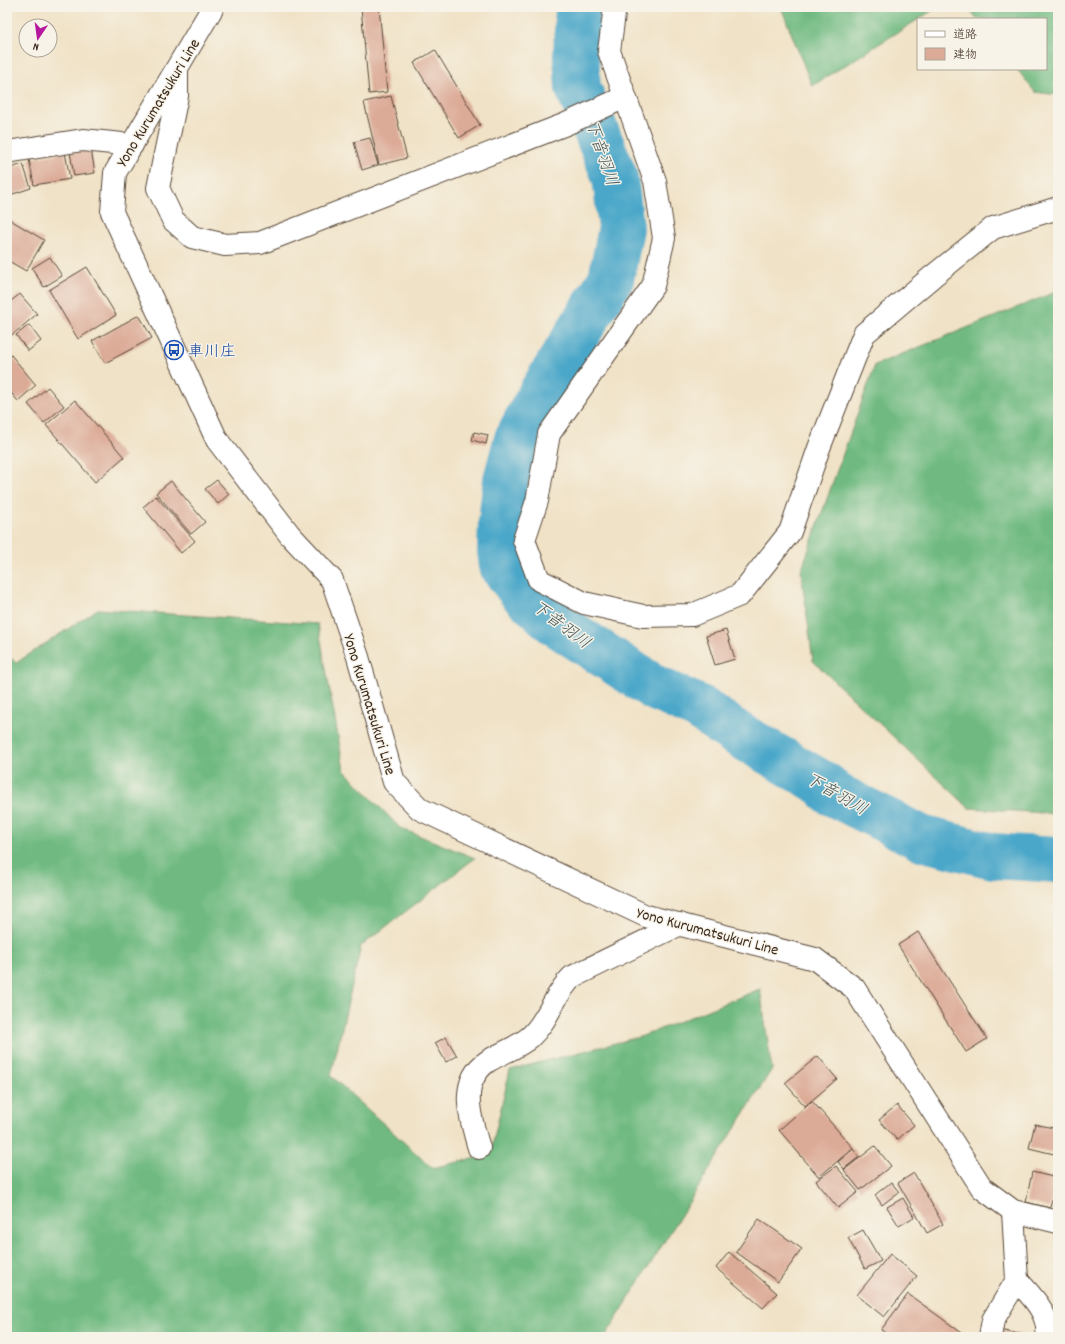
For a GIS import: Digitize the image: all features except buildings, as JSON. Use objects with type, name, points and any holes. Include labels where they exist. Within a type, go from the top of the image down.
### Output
[{"type":"street","name":"Yono Kurumatsukuri Line","points":[[213,7],[116,173],[112,212],[217,440],[290,534],[332,580],[358,657],[394,782],[420,809],[646,916],[815,959],[854,988],[982,1188],[1013,1211],[1058,1222]]},
{"type":"street","points":[[615,7],[609,51],[655,181],[664,238],[653,286],[549,434],[537,501],[524,540],[539,580],[584,603],[643,616],[692,615],[740,595],[790,532],[819,448],[864,334],[993,228],[1058,208]]},
{"type":"street","points":[[178,69],[177,96],[158,188],[173,220],[192,237],[225,245],[260,243],[566,124],[625,97]]},
{"type":"street","points":[[7,152],[83,140],[132,145]]},
{"type":"street","points":[[479,1148],[468,1106],[469,1090],[476,1072],[487,1062],[530,1037],[541,1024],[562,986],[572,977],[680,924]]},
{"type":"street","points":[[990,1337],[993,1320],[1017,1280],[1013,1211]]},
{"type":"street","points":[[1017,1280],[1040,1304],[1048,1328],[1048,1337]]},
{"type":"green space","points":[[781,7],[938,7],[920,18],[917,18],[917,20],[812,86]]},
{"type":"green space","points":[[968,7],[1058,7],[1058,95],[1035,92],[1018,70],[1047,70],[1047,18],[976,18]]},
{"type":"green space","points":[[1058,291],[1058,814],[969,808],[813,661],[801,571],[875,365]]},
{"type":"green space","points":[[98,609],[318,624],[344,770],[400,828],[475,858],[361,946],[331,1076],[432,1168],[490,1155],[510,1070],[643,1036],[760,989],[772,1069],[605,1337],[7,1337],[7,654],[16,663]]},
{"type":"waterway","name":"下音羽川","points":[[578,7],[576,56],[578,88],[615,177],[621,228],[611,279],[541,393],[517,439],[506,480],[501,522],[500,551],[502,566],[522,593],[555,623],[655,688],[698,707],[736,733],[827,786],[830,792],[921,838],[993,856],[1058,860]]},
{"type":"place","name":"車川庄","points":[[174,350]]}]
